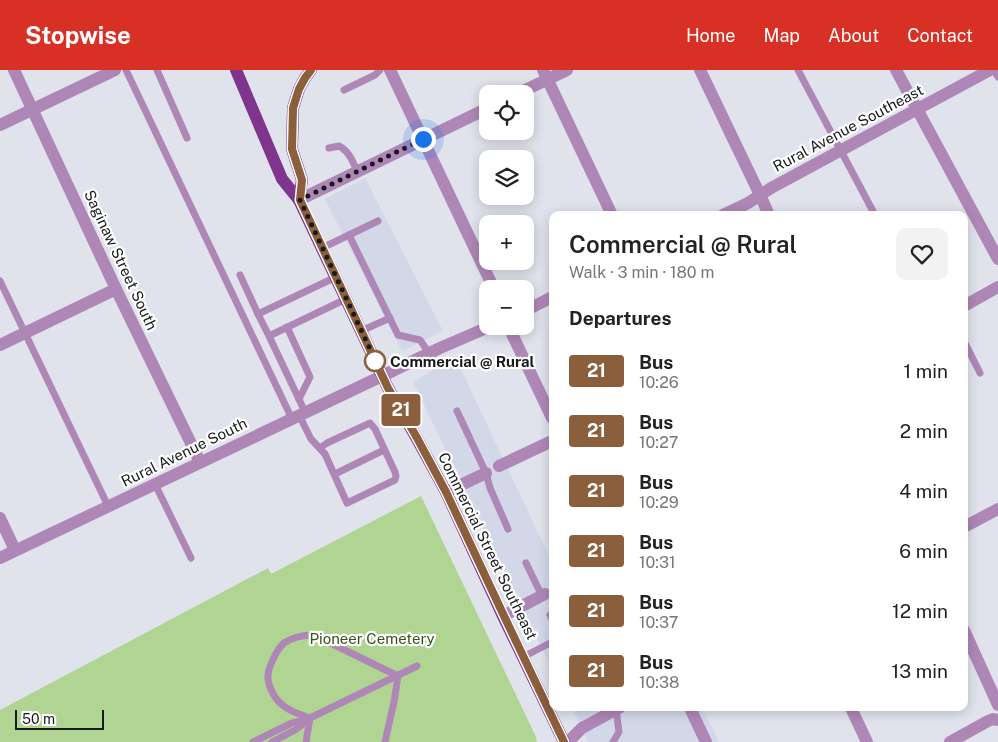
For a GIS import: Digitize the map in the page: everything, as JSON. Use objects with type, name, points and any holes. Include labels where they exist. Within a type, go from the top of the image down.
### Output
[{"type":"main road","name":"Commercial Street Southeast","points":[[236,70],[282,179],[300,200],[382,376],[446,492],[549,711]]},
{"type":"main road","points":[[300,200],[302,180],[292,149],[293,108],[299,89],[311,70]]},
{"type":"main road","name":"Commercial Street Southeast","points":[[549,711],[564,742]]},
{"type":"street","name":"Saginaw Street South","points":[[14,70],[116,289],[200,462]]},
{"type":"street","points":[[0,125],[115,70]]},
{"type":"street","points":[[390,70],[490,280]]},
{"type":"street","points":[[530,85],[545,75],[567,70]]},
{"type":"street","points":[[700,70],[766,211]]},
{"type":"street","points":[[896,70],[998,259]]},
{"type":"street","name":"Rural Avenue Southeast","points":[[731,211],[990,70]]},
{"type":"street","points":[[545,75],[610,211]]},
{"type":"street","points":[[300,200],[479,112]]},
{"type":"street","points":[[968,304],[998,287]]},
{"type":"street","points":[[0,345],[116,289]]},
{"type":"street","points":[[534,306],[549,299]]},
{"type":"street","points":[[382,376],[479,331]]},
{"type":"street","points":[[512,335],[549,412]]},
{"type":"street","name":"Rural Avenue South","points":[[0,558],[382,376]]},
{"type":"street","points":[[499,466],[549,442]]},
{"type":"street","points":[[446,492],[486,473]]},
{"type":"street","points":[[968,525],[998,509]]},
{"type":"street","points":[[0,518],[15,550]]},
{"type":"street","points":[[504,616],[544,595]]},
{"type":"street","points":[[968,639],[998,706]]},
{"type":"street","points":[[568,742],[582,728],[613,711]]},
{"type":"street","points":[[691,711],[706,742]]},
{"type":"street","points":[[852,711],[867,742]]},
{"type":"street","points":[[950,742],[988,721],[998,720]]},
{"type":"lane","points":[[126,70],[311,439],[325,454],[347,503],[396,480],[395,472],[370,422],[320,448]]},
{"type":"lane","points":[[157,70],[187,138]]},
{"type":"lane","points":[[344,90],[375,75],[380,70]]},
{"type":"lane","points":[[798,70],[874,211]]},
{"type":"lane","points":[[994,70],[998,77]]},
{"type":"lane","points":[[329,148],[339,146],[343,148],[357,171]]},
{"type":"lane","points":[[322,248],[378,221]]},
{"type":"lane","points":[[349,235],[398,335],[420,340],[428,354]]},
{"type":"lane","points":[[240,275],[299,399],[299,415]]},
{"type":"lane","points":[[258,314],[336,277]]},
{"type":"lane","points":[[0,281],[108,506]]},
{"type":"lane","points":[[269,336],[346,299]]},
{"type":"lane","points":[[361,330],[390,318]]},
{"type":"lane","points":[[287,328],[310,377],[299,399]]},
{"type":"lane","points":[[968,349],[980,373]]},
{"type":"lane","points":[[457,410],[486,473],[490,488],[508,530]]},
{"type":"lane","points":[[335,474],[384,450]]},
{"type":"lane","points":[[155,484],[191,558]]},
{"type":"lane","points":[[526,563],[544,595]]},
{"type":"lane","points":[[310,718],[293,712],[278,701],[268,678],[269,669],[277,651],[283,644],[294,638],[303,635],[314,635],[398,676]]},
{"type":"lane","points":[[523,657],[549,644]]},
{"type":"lane","points":[[253,742],[292,723],[310,718],[417,666]]},
{"type":"lane","points":[[385,742],[398,676]]},
{"type":"lane","points":[[612,742],[619,732],[618,711]]},
{"type":"lane","points":[[272,742],[295,730],[310,718]]},
{"type":"lane","points":[[306,742],[310,718]]},
{"type":"shaded area","points":[[365,178],[443,331],[402,351],[325,199]]},
{"type":"shaded area","points":[[455,357],[549,556],[549,663],[413,382]]},
{"type":"shaded area","points":[[573,711],[704,711],[719,742],[588,742]]},
{"type":"green space","name":"Pioneer Cemetery","points":[[421,496],[537,742],[0,742],[0,710],[268,568],[271,574]]},
{"type":"bus line","name":"21","points":[[311,70],[299,89],[293,108],[292,149],[302,180],[300,200],[388,388],[446,492],[549,710]]},
{"type":"bus line","name":"21","points":[[549,711],[564,742]]},
{"type":"place","name":"Commercial @ Rural","points":[[375,361]]},
{"type":"route","points":[[375,361],[378,366],[300,200],[423,139]]}]
